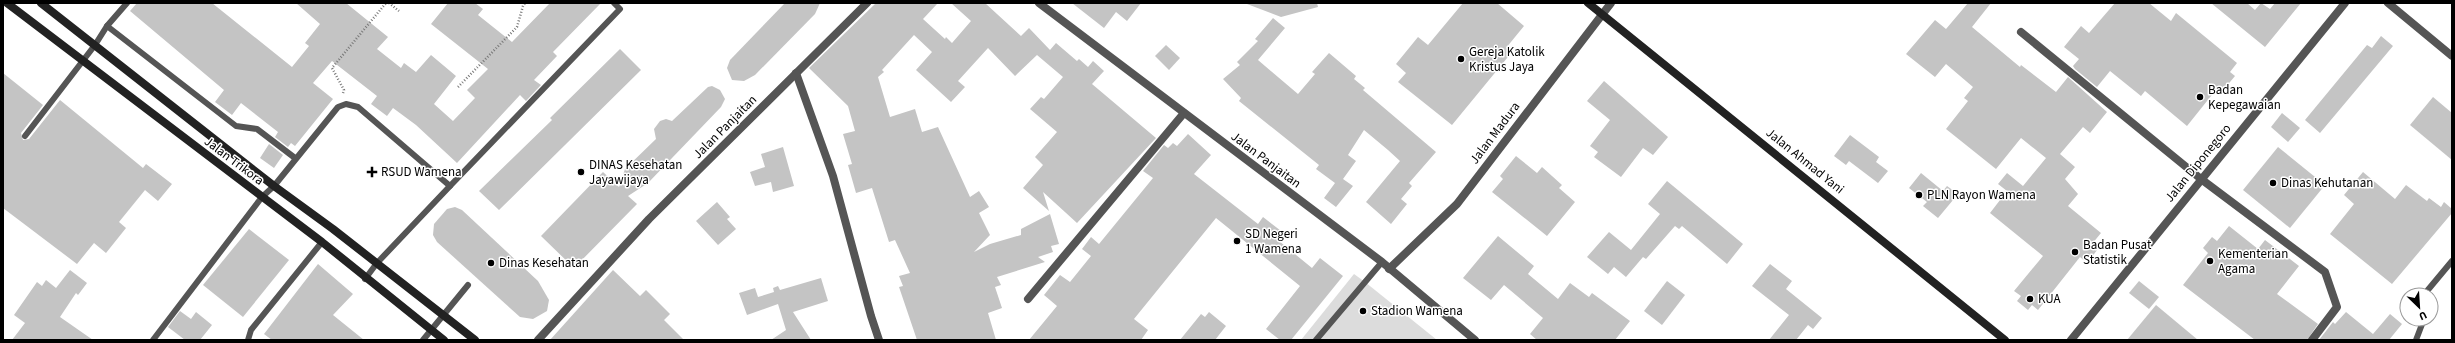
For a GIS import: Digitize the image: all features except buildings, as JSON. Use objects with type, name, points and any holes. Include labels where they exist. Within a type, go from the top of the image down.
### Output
[{"type":"main road","name":"Jalan Trikora","points":[[7,3],[322,242],[365,279],[444,340]]},
{"type":"main road","name":"Jalan Trikora","points":[[40,3],[274,186],[377,263],[475,340]]},
{"type":"main road","name":"Jalan Ahmad Yani","points":[[1588,3],[2005,340]]},
{"type":"street","name":"Jalan Panjaitan","points":[[538,340],[649,219],[867,3]]},
{"type":"street","name":"Jalan Panjaitan","points":[[1040,3],[1382,262],[1475,340]]},
{"type":"street","name":"Jalan Madura","points":[[1389,269],[1457,204],[1611,3]]},
{"type":"street","name":"Jalan Diponegoro","points":[[2071,340],[2345,3]]},
{"type":"street","points":[[2388,3],[2452,56]]},
{"type":"street","points":[[2021,32],[2201,179],[2325,272],[2337,307],[2312,340]]},
{"type":"street","points":[[796,73],[833,176],[871,316],[879,340]]},
{"type":"street","points":[[1028,299],[1184,113]]},
{"type":"lane","points":[[3,7],[7,3]]},
{"type":"lane","points":[[25,136],[95,45],[107,26],[127,3]]},
{"type":"lane","points":[[365,279],[377,263],[620,9],[614,3]]},
{"type":"lane","points":[[107,26],[236,126],[257,129],[296,158]]},
{"type":"lane","points":[[153,340],[262,197],[274,186],[338,107],[346,104],[358,107],[450,186]]},
{"type":"lane","points":[[248,340],[251,330],[322,242]]},
{"type":"lane","points":[[2430,287],[2452,261]]},
{"type":"lane","points":[[1316,340],[1382,262]]},
{"type":"lane","points":[[423,340],[430,329],[468,285]]},
{"type":"lane","points":[[2416,340],[2421,327]]},
{"type":"path","points":[[338,107],[344,90],[332,68],[386,3]]},
{"type":"path","points":[[390,3],[399,11]]},
{"type":"path","points":[[519,3],[523,6]]},
{"type":"path","points":[[458,87],[517,27],[523,6],[526,3]]},
{"type":"shaded area","name":"Stadion Wamena","points":[[1354,274],[1365,282],[1437,340],[1301,340]]},
{"type":"place","name":"Gereja Katolik Kristus Jaya","points":[[1461,59]]},
{"type":"place","name":"Badan Kepegawaian","points":[[2200,97]]},
{"type":"place","name":"RSUD Wamena","points":[[372,172]]},
{"type":"place","name":"DINAS Kesehatan Jayawijaya","points":[[581,172]]},
{"type":"place","name":"Dinas Kehutanan","points":[[2273,183]]},
{"type":"place","name":"PLN Rayon Wamena","points":[[1919,195]]},
{"type":"place","name":"SD Negeri 1 Wamena","points":[[1237,241]]},
{"type":"place","name":"Badan Pusat Statistik","points":[[2075,252]]},
{"type":"place","name":"Kementerian Agama","points":[[2210,261]]},
{"type":"place","name":"Dinas Kesehatan","points":[[491,263]]},
{"type":"place","name":"KUA","points":[[2030,299]]},
{"type":"place","name":"Stadion Wamena","points":[[1363,311]]}]
